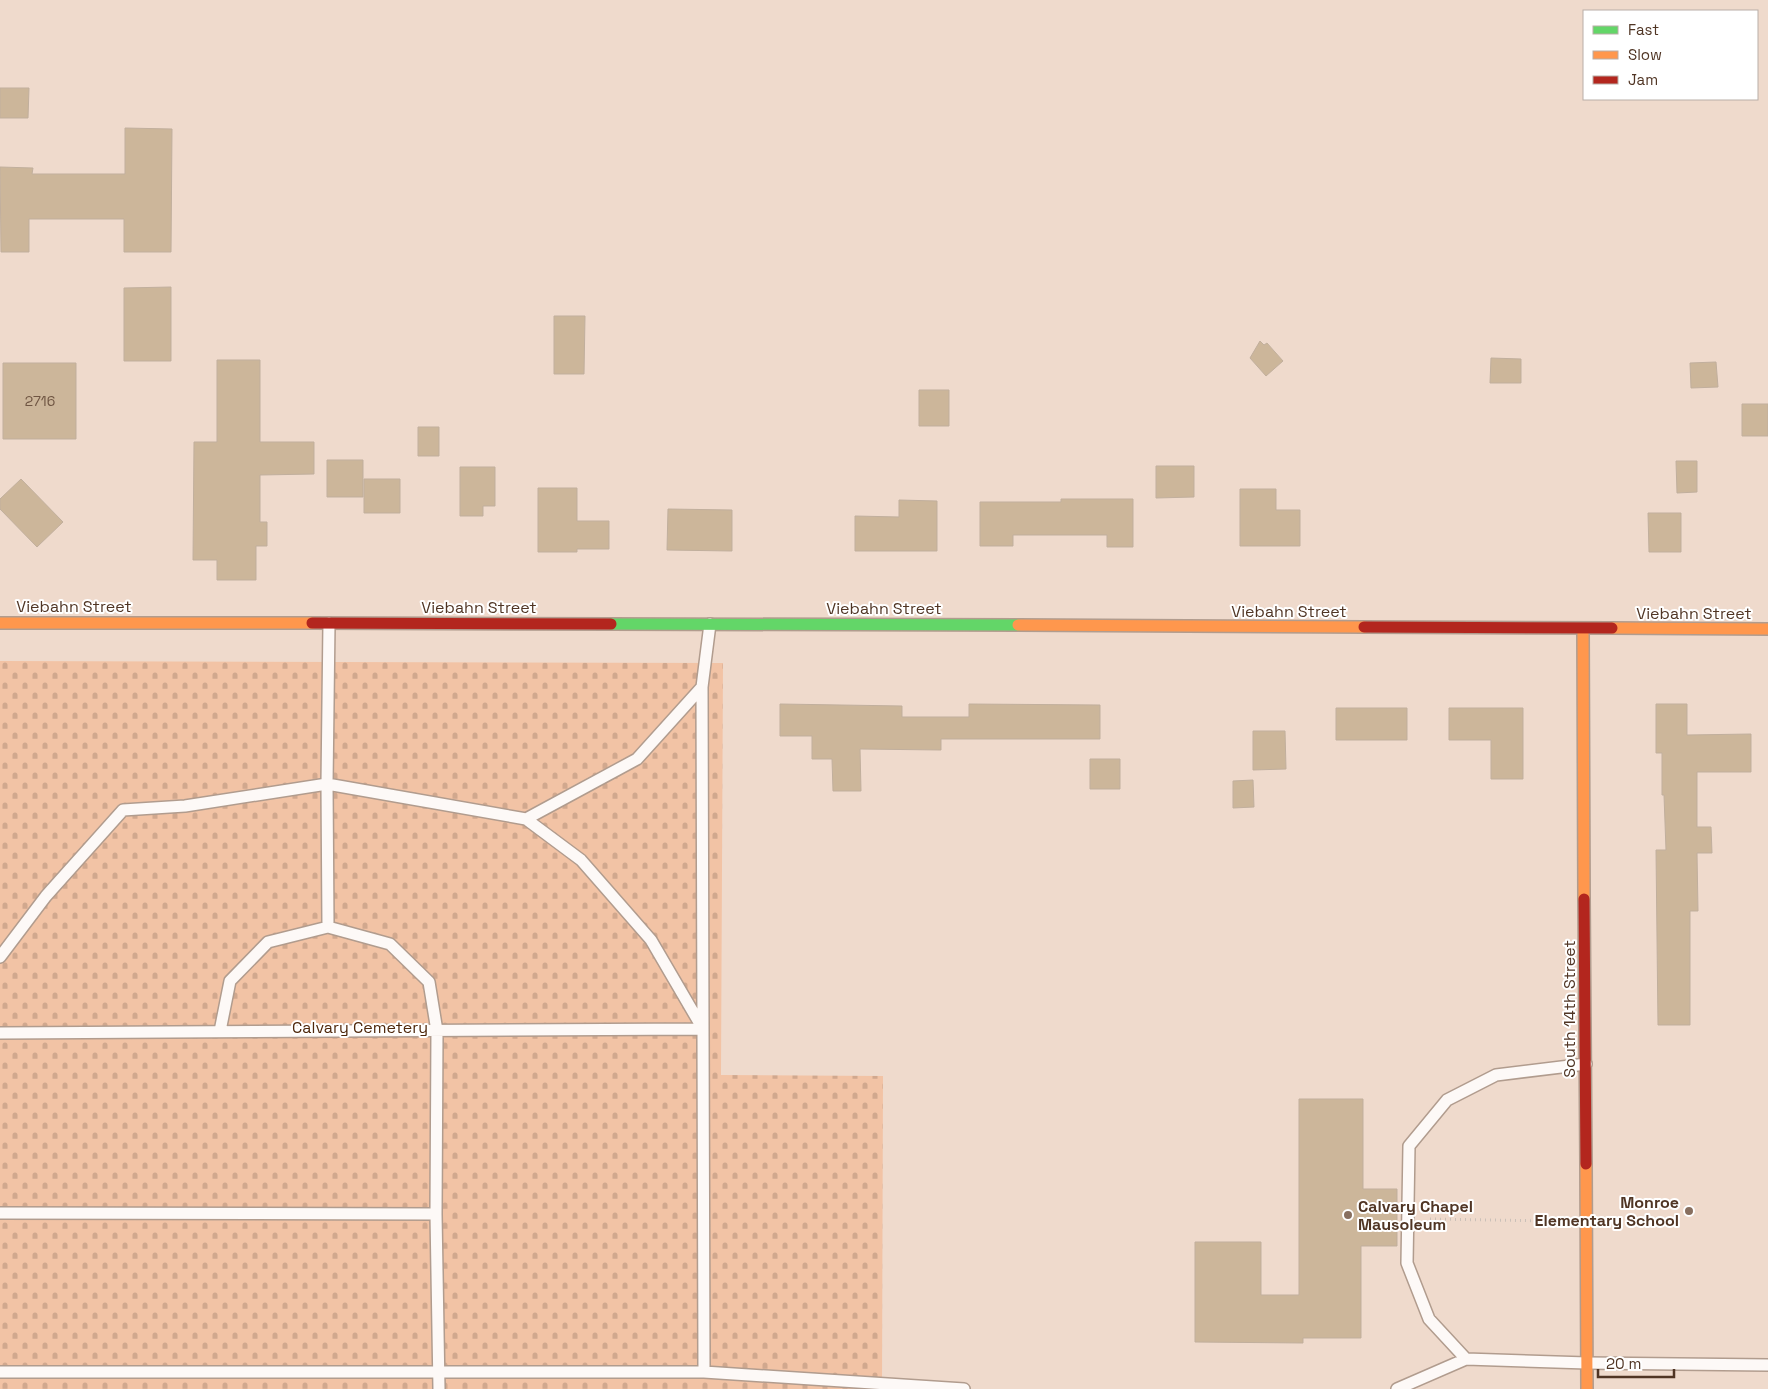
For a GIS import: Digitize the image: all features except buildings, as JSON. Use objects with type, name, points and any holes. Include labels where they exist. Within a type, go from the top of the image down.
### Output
[{"type":"street","name":"Viebahn Street","points":[[0,623],[710,624],[1768,630]]},
{"type":"street","name":"South 14th Street","points":[[1583,630],[1588,1389]]},
{"type":"lane","points":[[328,927],[329,623]]},
{"type":"lane","points":[[704,1372],[702,687],[710,624]]},
{"type":"lane","points":[[526,819],[637,759],[702,687]]},
{"type":"lane","points":[[0,957],[46,896],[123,810],[185,806],[327,784],[526,819],[580,860],[651,940],[703,1029]]},
{"type":"lane","points":[[220,1031],[230,981],[268,942],[328,927],[390,944],[429,982],[436,1030],[436,1214],[439,1389]]},
{"type":"lane","points":[[0,1032],[703,1029]]},
{"type":"lane","points":[[1466,1358],[1429,1320],[1407,1263],[1409,1146],[1447,1100],[1496,1075],[1586,1064]]},
{"type":"lane","points":[[0,1213],[436,1214]]},
{"type":"lane","points":[[1397,1389],[1466,1358],[1588,1363],[1768,1365]]},
{"type":"lane","points":[[0,1372],[704,1372],[964,1389]]},
{"type":"path","points":[[1430,1219],[1552,1221]]},
{"type":"green space","name":"Calvary Cemetery","points":[[0,661],[723,663],[721,1075],[883,1076],[882,1389],[0,1389]]},
{"type":"traffic: fast","points":[[611,624],[1018,625]]},
{"type":"traffic: slow","points":[[0,623],[312,623]]},
{"type":"traffic: slow","points":[[1018,625],[1364,627]]},
{"type":"traffic: slow","points":[[1612,628],[1768,629]]},
{"type":"traffic: slow","points":[[1583,629],[1584,899]]},
{"type":"traffic: slow","points":[[1586,1164],[1587,1389]]},
{"type":"traffic: jam","points":[[312,623],[611,624]]},
{"type":"traffic: jam","points":[[1364,627],[1612,628]]},
{"type":"traffic: jam","points":[[1584,899],[1586,1164]]},
{"type":"place","name":"Monroe Elementary School","points":[[1689,1211]]},
{"type":"place","name":"Calvary Chapel Mausoleum","points":[[1348,1215]]}]
